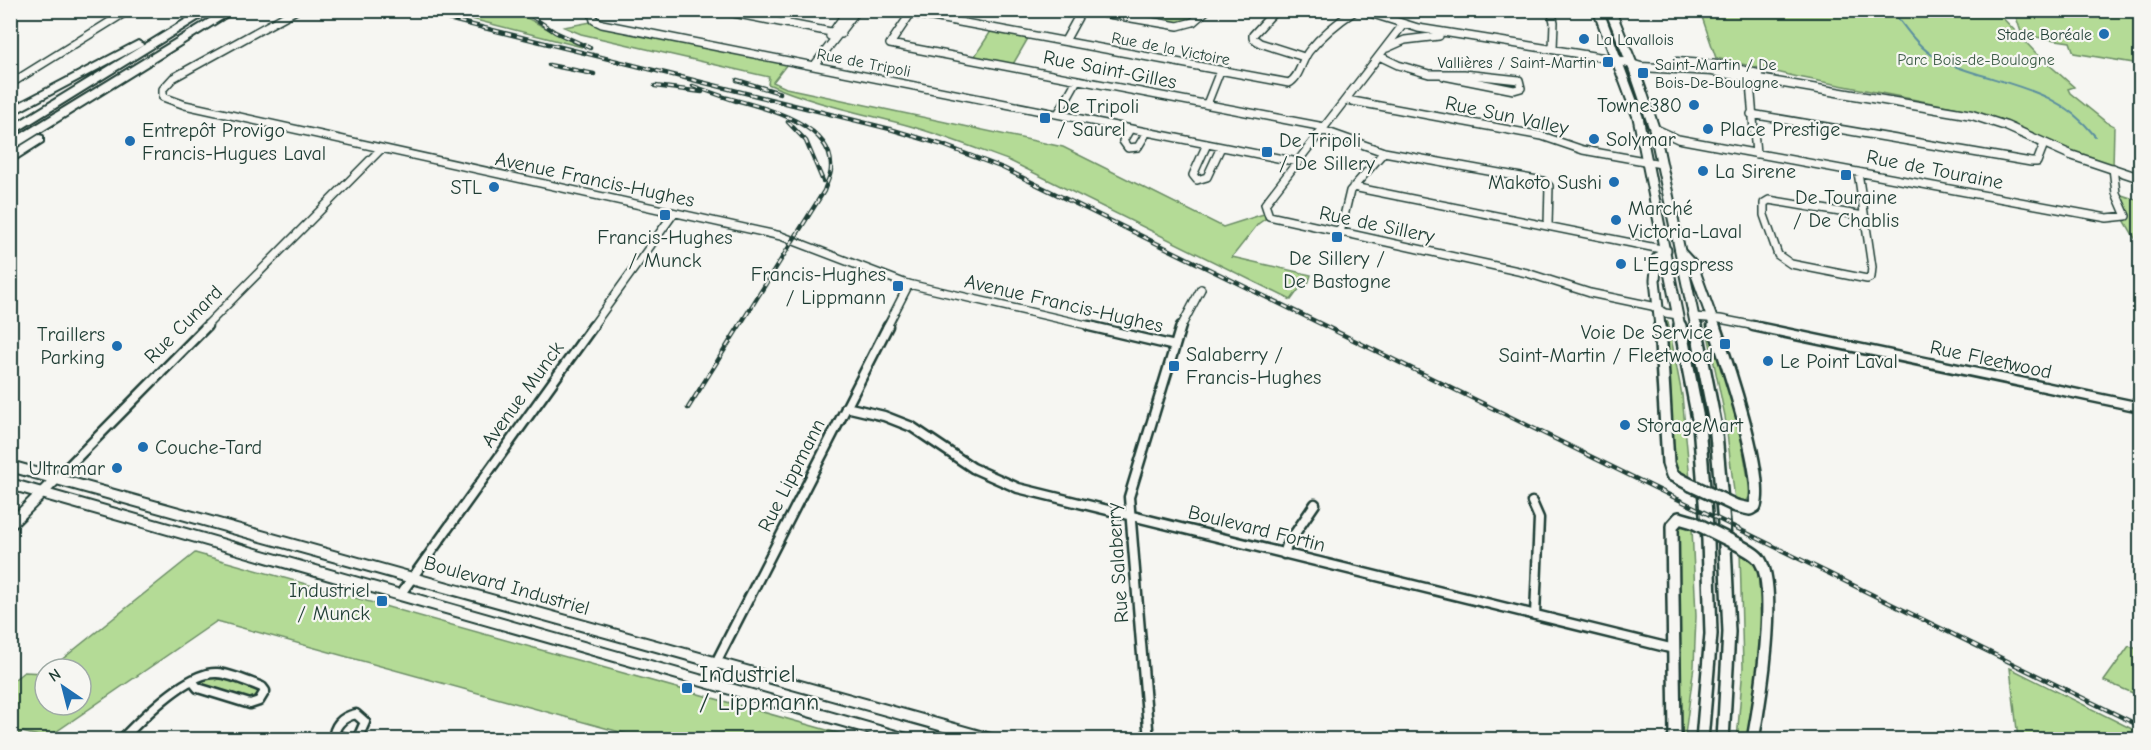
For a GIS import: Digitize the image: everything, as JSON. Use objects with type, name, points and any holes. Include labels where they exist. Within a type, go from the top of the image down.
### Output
[{"type":"highway","points":[[10,147],[105,86],[232,10]]},
{"type":"highway","points":[[10,113],[113,56],[209,11]]},
{"type":"highway","points":[[10,132],[209,11]]},
{"type":"highway","points":[[10,159],[208,25]]},
{"type":"main road","points":[[1598,10],[1636,110],[1666,250],[1699,424],[1708,550],[1711,646],[1702,740]]},
{"type":"main road","points":[[1610,10],[1654,128],[1716,427],[1728,580],[1730,645],[1723,740]]},
{"type":"main road","points":[[1666,250],[1657,258],[1655,267],[1668,469],[1674,476],[1736,506],[1745,509],[1754,507],[1757,503],[1756,494],[1744,421],[1693,266],[1680,252]]},
{"type":"main road","points":[[1675,738],[1672,524],[1679,518],[1693,522],[1739,545],[1759,558],[1763,565],[1767,617],[1764,668],[1753,740]]},
{"type":"street","points":[[10,84],[129,10]]},
{"type":"street","name":"Avenue Francis-Hughes","points":[[296,10],[173,78],[163,89],[163,97],[185,105],[793,240],[909,284],[1175,346]]},
{"type":"street","name":"Rue de Tripoli","points":[[591,10],[594,20],[602,24],[1298,162]]},
{"type":"street","points":[[718,10],[841,34]]},
{"type":"street","points":[[783,23],[793,10]]},
{"type":"street","points":[[811,66],[848,10]]},
{"type":"street","points":[[811,66],[841,34],[857,10]]},
{"type":"street","points":[[1065,42],[1083,10],[1178,26],[1193,22],[1207,10]]},
{"type":"street","points":[[1276,10],[1253,35],[1253,38],[1260,43],[1304,57]]},
{"type":"street","points":[[1358,10],[1402,26],[1457,36],[1631,62],[1641,67],[1749,74],[1972,115],[2006,126],[2044,144],[2140,177]]},
{"type":"street","name":"Rue de la Victoire","points":[[912,12],[1293,83],[1304,57],[1327,32],[1358,10]]},
{"type":"street","points":[[1551,10],[1554,22],[1552,49]]},
{"type":"street","name":"Rue Saint-Gilles","points":[[912,12],[890,44],[1207,104],[1323,129],[1384,152],[1543,181],[1549,186],[1548,225]]},
{"type":"street","name":"Rue de Sillery","points":[[1402,26],[1265,204],[1267,213],[1274,218],[1527,273],[1590,293],[1678,315]]},
{"type":"street","points":[[1381,53],[1405,40],[1457,36]]},
{"type":"street","points":[[1381,53],[1416,71],[1514,90],[1521,88],[1519,80],[1499,76],[1464,74],[1444,76]]},
{"type":"street","points":[[1207,104],[1220,71]]},
{"type":"street","points":[[1749,74],[1756,154]]},
{"type":"street","points":[[1058,114],[1077,80]]},
{"type":"street","name":"Rue Sun Valley","points":[[1347,100],[1542,136],[1583,150],[1661,164]]},
{"type":"street","points":[[1751,114],[2031,162],[2037,162],[2044,144]]},
{"type":"street","name":"Rue de Touraine","points":[[1654,128],[1678,139],[2107,218],[2123,219],[2126,213],[2116,193],[2114,168]]},
{"type":"street","points":[[1130,129],[1123,141],[1128,148],[1138,147],[1147,132]]},
{"type":"street","points":[[1208,144],[1193,175],[1197,180],[1207,177],[1221,147]]},
{"type":"street","name":"Rue Cunard","points":[[10,525],[381,149]]},
{"type":"street","points":[[1340,233],[1350,191],[1384,152]]},
{"type":"street","points":[[2114,168],[2140,173]]},
{"type":"street","points":[[1858,172],[1872,267],[1871,278],[1791,264],[1778,255],[1764,215],[1764,203],[1769,200],[1864,216]]},
{"type":"street","points":[[1353,187],[1548,225],[1590,237],[1666,250]]},
{"type":"street","name":"Avenue Munck","points":[[400,595],[674,213]]},
{"type":"street","name":"Rue Lippmann","points":[[706,682],[909,284]]},
{"type":"street","name":"Rue Salaberry","points":[[1149,740],[1131,516],[1131,488],[1184,317],[1201,289]]},
{"type":"street","name":"Rue Fleetwood","points":[[1694,317],[2140,407]]},
{"type":"street","name":"Boulevard Fortin","points":[[846,407],[882,415],[912,427],[968,465],[1010,485],[1674,650]]},
{"type":"street","name":"Boulevard Industriel","points":[[10,466],[994,740]]},
{"type":"street","name":"Boulevard Industriel","points":[[10,484],[910,740]]},
{"type":"street","points":[[1532,502],[1539,517],[1535,615]]},
{"type":"street","points":[[1284,554],[1287,545],[1315,504]]},
{"type":"street","points":[[122,740],[157,706],[193,682],[205,675],[218,673],[262,687],[266,691],[259,701],[250,704],[198,688],[193,682]]},
{"type":"street","points":[[356,714],[362,717],[365,722],[355,740],[342,737],[334,740],[334,729],[340,721],[356,714]]},
{"type":"green space","points":[[440,11],[525,11],[523,16],[582,47]]},
{"type":"green space","points":[[1085,11],[1207,11],[1187,24]]},
{"type":"green space","name":"Parc Bois-de-Boulogne","points":[[1700,11],[1996,11],[2035,52],[2074,87],[2068,89],[2070,93],[2114,126],[2113,168],[1972,115],[1963,109],[1798,77],[1716,58]]},
{"type":"green space","name":"Stade Boréale","points":[[2014,11],[2140,11],[2140,64],[2074,53],[2070,42],[2022,35]]},
{"type":"green space","points":[[591,22],[595,25],[787,64],[773,82],[786,88],[1063,147],[1223,227],[1267,213],[1269,216],[1258,224],[1232,257],[1311,275],[1308,284],[1302,285],[1291,300],[1010,161],[910,126],[802,97],[768,84],[769,77],[581,34],[564,27]]},
{"type":"green space","points":[[993,28],[1030,35],[1012,66],[973,59]]},
{"type":"green space","points":[[2116,193],[2140,201],[2140,247],[2123,218]]},
{"type":"green space","points":[[1663,321],[1668,322],[1682,395],[1690,480],[1676,473]]},
{"type":"green space","points":[[1706,325],[1708,325],[1737,416],[1751,495],[1745,503],[1735,500],[1725,416]]},
{"type":"green space","points":[[1681,525],[1692,528],[1696,616],[1694,666],[1685,735],[1681,733],[1676,529]]},
{"type":"green space","points":[[1740,551],[1749,555],[1758,567],[1761,617],[1758,686],[1748,739],[1737,740],[1743,667]]},
{"type":"green space","points":[[195,553],[859,739],[645,739],[217,621],[93,706],[93,657],[65,657]]},
{"type":"green space","points":[[2129,646],[2140,650],[2140,696],[2104,681]]},
{"type":"green space","points":[[2010,668],[2140,733],[2140,739],[2018,739]]},
{"type":"green space","points":[[24,672],[33,672],[33,717],[78,717],[47,738],[22,732],[11,739],[11,682]]},
{"type":"green space","points":[[218,677],[217,680],[220,678],[258,690],[260,691],[258,697],[251,700],[202,684],[204,679]]},
{"type":"waterway","points":[[1892,10],[1915,40],[1937,58],[2040,94],[2069,111],[2095,136]]},
{"type":"railway","points":[[412,10],[890,129],[943,145],[1003,168],[2140,726]]},
{"type":"railway","points":[[522,10],[555,32],[590,48]]},
{"type":"railway","points":[[549,65],[594,74]]},
{"type":"railway","points":[[737,80],[780,93]]},
{"type":"railway","points":[[655,86],[702,92]]},
{"type":"railway","points":[[693,86],[736,101]]},
{"type":"railway","points":[[688,408],[824,191],[831,172],[829,153],[821,140],[809,129],[776,112],[728,98]]},
{"type":"railway","points":[[788,122],[806,141],[823,181]]},
{"type":"place","name":"Stade Boréale","points":[[2104,34]]},
{"type":"place","name":"La Lavallois","points":[[1584,39]]},
{"type":"place","name":"Vallières / Saint-Martin","points":[[1608,62]]},
{"type":"place","name":"Saint-Martin / De Bois-De-Boulogne","points":[[1643,73]]},
{"type":"place","name":"Towne380","points":[[1694,105]]},
{"type":"place","name":"De Tripoli / Saurel","points":[[1045,118]]},
{"type":"place","name":"Place Prestige","points":[[1708,129]]},
{"type":"place","name":"Solymar","points":[[1594,139]]},
{"type":"place","name":"Entrepôt Provigo Francis-Hugues Laval","points":[[130,141]]},
{"type":"place","name":"De Tripoli / De Sillery","points":[[1267,152]]},
{"type":"place","name":"La Sirene","points":[[1703,171]]},
{"type":"place","name":"De Touraine / De Chablis","points":[[1846,175]]},
{"type":"place","name":"Makoto Sushi","points":[[1614,182]]},
{"type":"place","name":"STL","points":[[494,187]]},
{"type":"place","name":"Francis-Hughes / Munck","points":[[665,215]]},
{"type":"place","name":"Marché Victoria-Laval","points":[[1616,220]]},
{"type":"place","name":"De Sillery / De Bastogne","points":[[1337,237]]},
{"type":"place","name":"L'Eggspress","points":[[1621,264]]},
{"type":"place","name":"Francis-Hughes / Lippmann","points":[[898,286]]},
{"type":"place","name":"Voie De Service Saint-Martin / Fleetwood","points":[[1725,344]]},
{"type":"place","name":"Traillers Parking","points":[[117,346]]},
{"type":"place","name":"Le Point Laval","points":[[1768,361]]},
{"type":"place","name":"Salaberry / Francis-Hughes","points":[[1174,366]]},
{"type":"place","name":"StorageMart","points":[[1625,425]]},
{"type":"place","name":"Couche-Tard","points":[[143,447]]},
{"type":"place","name":"Ultramar","points":[[117,468]]},
{"type":"place","name":"Industriel / Munck","points":[[382,601]]},
{"type":"place","name":"Industriel / Lippmann","points":[[687,688]]}]
